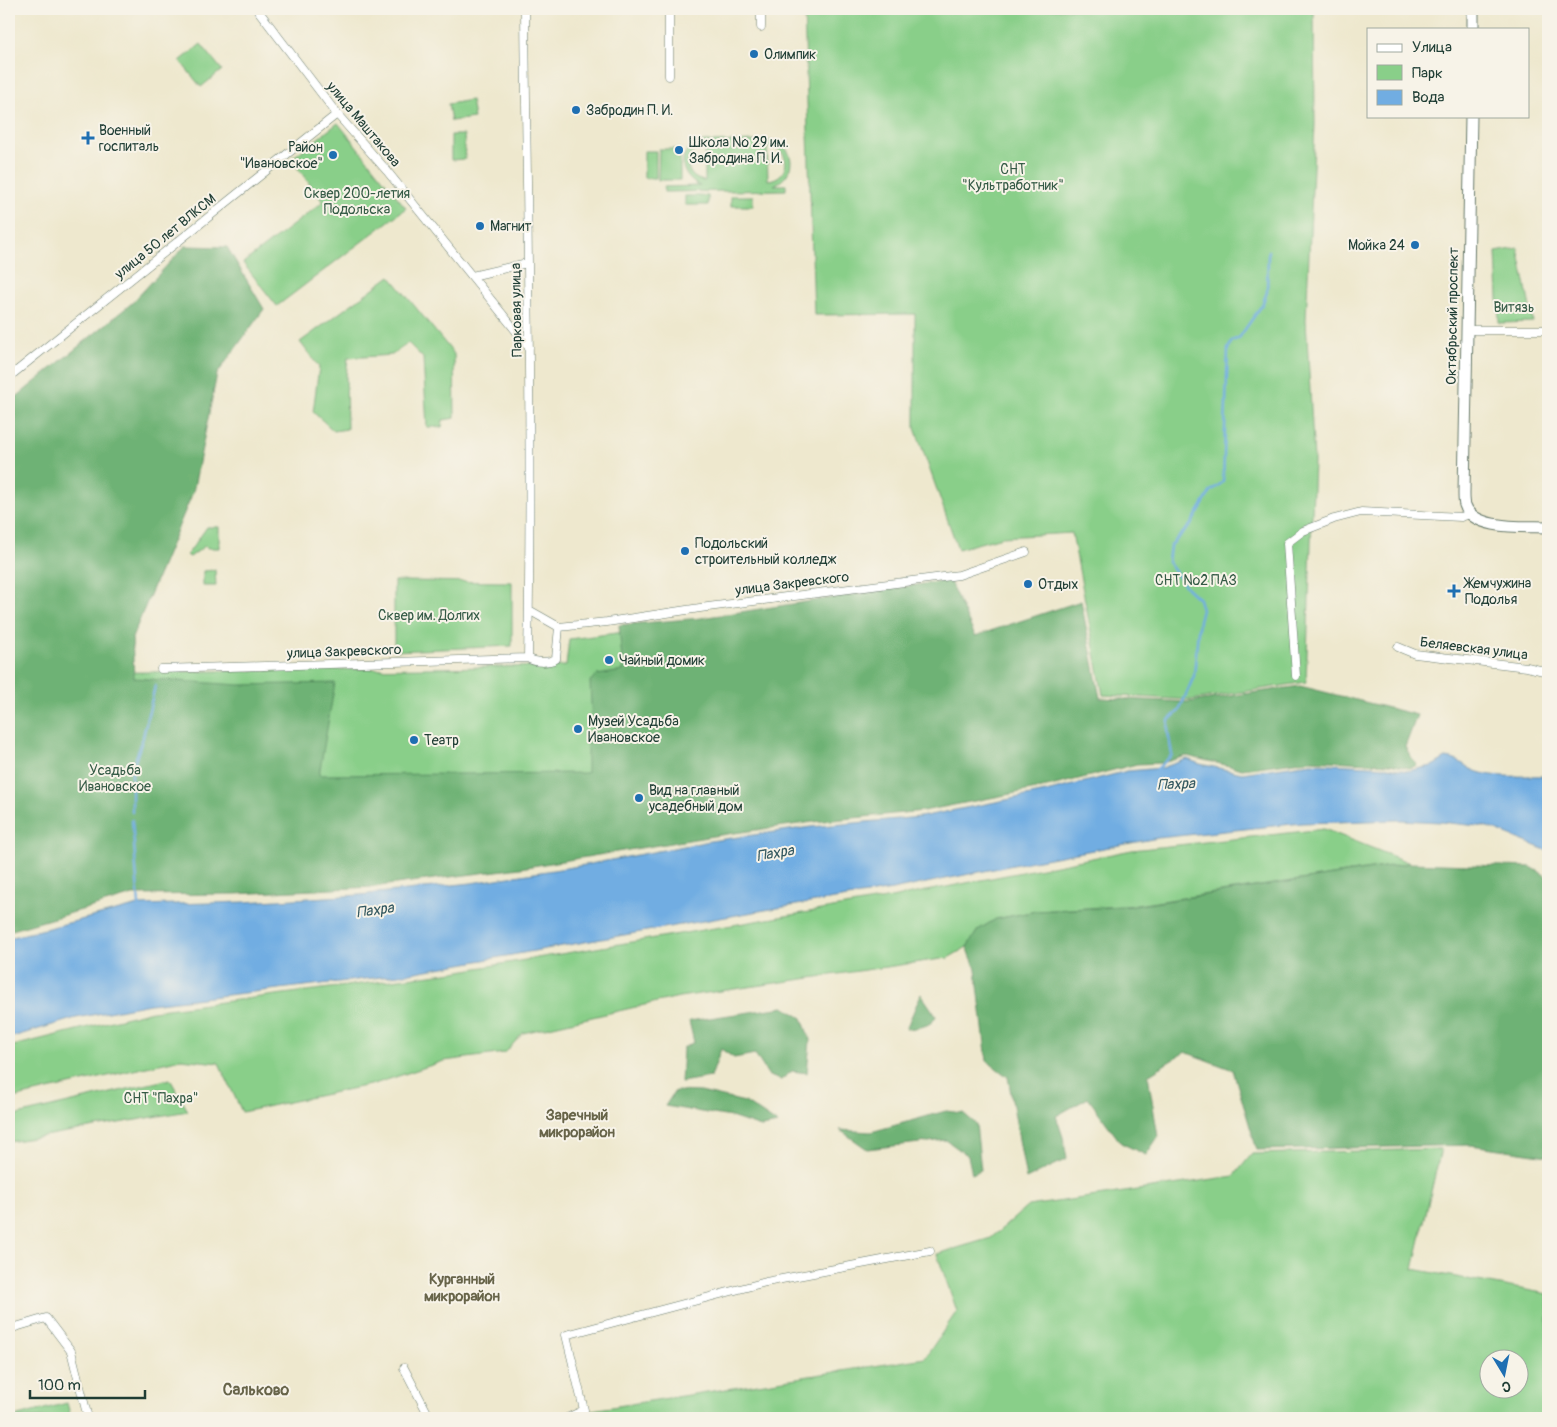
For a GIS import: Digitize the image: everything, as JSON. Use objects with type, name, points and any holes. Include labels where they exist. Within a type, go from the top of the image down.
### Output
[{"type":"main road","points":[[1473,9],[1473,28]]},
{"type":"main road","name":"Октябрьский проспект","points":[[1470,514],[1465,506],[1464,493],[1471,118]]},
{"type":"main road","points":[[1470,514],[1484,522],[1498,525],[1548,527]]},
{"type":"street","name":"улица Маштакова","points":[[257,9],[337,114],[529,347]]},
{"type":"street","name":"Парковая улица","points":[[525,9],[529,347],[528,658]]},
{"type":"street","points":[[669,9],[669,76]]},
{"type":"street","points":[[761,9],[761,27]]},
{"type":"street","name":"улица 50 лет ВЛКСМ","points":[[9,377],[337,114]]},
{"type":"street","points":[[472,276],[527,263]]},
{"type":"street","points":[[1467,330],[1548,330]]},
{"type":"street","points":[[1296,676],[1287,542],[1310,528],[1361,512],[1461,516],[1470,514]]},
{"type":"street","name":"улица Закревского","points":[[559,627],[959,575],[1026,552]]},
{"type":"street","points":[[528,658],[532,661],[551,661],[556,659],[559,627],[529,610]]},
{"type":"street","name":"Беляевская улица","points":[[1398,647],[1415,654],[1526,667],[1548,672]]},
{"type":"street","name":"улица Закревского","points":[[161,669],[528,658]]},
{"type":"street","points":[[567,1418],[584,1410],[566,1334],[766,1282],[930,1251]]},
{"type":"street","points":[[9,1329],[46,1318],[71,1351],[88,1418]]},
{"type":"street","points":[[404,1368],[430,1418]]},
{"type":"green space","points":[[804,9],[1314,9],[1315,124],[1306,320],[1314,461],[1306,682],[1191,700],[1103,695],[1072,533],[1002,537],[958,549],[915,428],[915,314],[814,315]]},
{"type":"green space","points":[[201,44],[222,70],[201,87],[180,61]]},
{"type":"green space","points":[[471,100],[474,118],[451,121],[448,104]]},
{"type":"green space","name":"Сквер 200-летия Подольска","points":[[338,123],[406,208],[277,306],[243,263],[323,202],[291,159]]},
{"type":"green space","points":[[451,135],[464,135],[465,159],[451,160]]},
{"type":"green space","points":[[771,141],[780,144],[789,154],[790,168],[787,175],[774,185],[786,185],[786,190],[664,192],[664,187],[700,186],[687,175],[683,162],[684,155],[688,149],[704,142]],"holes":[[[767,146],[779,150],[786,161],[782,173],[776,178],[768,180]],[[705,147],[705,181],[692,175],[689,170],[689,159],[697,150]]]},
{"type":"green space","points":[[659,149],[680,149],[680,180],[658,180]]},
{"type":"green space","points":[[644,151],[656,151],[656,178],[644,178]]},
{"type":"green space","points":[[685,196],[708,196],[708,205],[685,205]]},
{"type":"green space","points":[[731,196],[753,196],[753,206],[731,206]]},
{"type":"green space","points":[[185,246],[227,247],[264,309],[217,374],[193,492],[132,638],[134,678],[239,685],[335,683],[319,775],[587,773],[587,743],[592,727],[590,681],[597,675],[623,671],[619,625],[701,618],[949,580],[975,636],[1081,601],[1100,698],[1189,702],[1300,686],[1417,715],[1405,747],[1417,766],[1408,768],[1390,764],[1310,760],[1242,769],[1187,756],[1162,763],[1137,764],[1047,787],[923,811],[813,822],[713,836],[520,868],[372,887],[235,894],[133,895],[9,931],[9,403],[132,303]]},
{"type":"green space","name":"Витязь","points":[[1518,248],[1533,322],[1499,323],[1496,252]]},
{"type":"green space","points":[[390,276],[454,354],[455,418],[443,420],[442,427],[427,427],[423,358],[408,343],[392,355],[348,358],[346,376],[347,429],[334,431],[313,412],[319,367],[300,342]]},
{"type":"green space","points":[[207,527],[219,527],[219,548],[208,548],[205,546],[190,557],[187,555]]},
{"type":"green space","points":[[215,570],[216,586],[203,586],[203,571]]},
{"type":"green space","name":"Сквер им. Долгих","points":[[394,581],[512,582],[512,646],[394,651]]},
{"type":"green space","name":"Усадьба Ивановское","points":[[944,592],[976,782],[135,882],[9,674],[566,666],[569,639]]},
{"type":"green space","points":[[1324,829],[1410,863],[1136,905],[1036,911],[996,919],[978,930],[967,947],[948,958],[679,997],[523,1033],[505,1053],[444,1061],[374,1084],[242,1112],[219,1063],[181,1059],[9,1099],[9,1047],[152,1011],[454,972],[886,899],[1132,850]]},
{"type":"green space","points":[[1410,863],[1531,867],[1548,877],[1548,1156],[1471,1145],[1257,1150],[1233,1070],[1185,1052],[1148,1075],[1158,1137],[1146,1155],[1121,1143],[1088,1098],[1056,1116],[1063,1137],[1067,1159],[1026,1179],[1008,1077],[987,1061],[976,969],[967,947],[978,930],[996,919],[1036,911],[1134,906]]},
{"type":"green space","points":[[921,994],[936,1016],[928,1025],[906,1029]]},
{"type":"green space","points":[[784,1007],[802,1018],[810,1040],[807,1073],[792,1071],[781,1080],[769,1076],[755,1054],[734,1058],[721,1049],[711,1077],[681,1082],[683,1048],[694,1042],[689,1021]]},
{"type":"green space","name":"СНТ \"Пахра\"","points":[[170,1079],[188,1111],[9,1142],[9,1117]]},
{"type":"green space","points":[[675,1091],[701,1092],[745,1102],[778,1124],[761,1127],[731,1117],[665,1106]]},
{"type":"green space","points":[[946,1111],[963,1113],[976,1124],[981,1170],[972,1174],[968,1156],[946,1140],[867,1149],[840,1130],[871,1132]]},
{"type":"green space","points":[[1441,1149],[1413,1269],[1548,1294],[1548,1412],[1546,1418],[576,1418],[592,1410],[925,1358],[957,1311],[937,1254],[991,1238],[1028,1206],[1234,1176],[1252,1154]]},
{"type":"green space","points":[[67,1403],[71,1418],[10,1418]]},
{"type":"water","name":"Пахра","points":[[1446,758],[1456,760],[1474,770],[1487,774],[1548,776],[1548,851],[1488,827],[1401,820],[1302,823],[1158,838],[892,890],[765,910],[399,975],[150,1004],[76,1018],[9,1038],[9,938],[139,905],[244,902],[360,895],[471,883],[585,865],[710,841],[811,827],[920,817],[1046,792],[1127,771],[1162,768],[1187,759],[1200,764],[1242,773],[1311,763],[1388,767],[1407,771],[1432,766]]},
{"type":"waterway","name":"Пахра","points":[[1156,770],[1172,755],[1168,732],[1169,720],[1179,711],[1194,676],[1199,620],[1202,610],[1199,599],[1187,588],[1168,562],[1170,546],[1190,526],[1211,491],[1223,482],[1228,349],[1232,341],[1239,338],[1262,305],[1267,292],[1269,251]]},
{"type":"waterway","points":[[132,812],[132,770],[143,737],[155,686]]},
{"type":"waterway","points":[[132,820],[139,905]]},
{"type":"place","name":"Олимпик","points":[[754,54]]},
{"type":"place","name":"Забродин П. И.","points":[[576,110]]},
{"type":"place","name":"Военный госпиталь","points":[[88,138]]},
{"type":"place","name":"Школа № 29 им. Забродина П. И.","points":[[679,150]]},
{"type":"place","name":"Район \"Ивановское\"","points":[[333,155]]},
{"type":"place","name":"Магнит","points":[[480,226]]},
{"type":"place","name":"Мойка 24","points":[[1415,245]]},
{"type":"place","name":"Подольский строительный колледж","points":[[685,551]]},
{"type":"place","name":"Отдых","points":[[1028,584]]},
{"type":"place","name":"Жемчужина Подолья","points":[[1454,591]]},
{"type":"place","name":"Чайный домик","points":[[609,660]]},
{"type":"place","name":"Музей Усадьба Ивановское","points":[[578,729]]},
{"type":"place","name":"Театр","points":[[414,740]]},
{"type":"place","name":"Вид на главный усадебный дом","points":[[639,798]]},
{"type":"district","name":"Заречный микрорайон","points":[[577,1124]]},
{"type":"district","name":"Курганный микрорайон","points":[[462,1288]]},
{"type":"district","name":"Сальково","points":[[256,1389]]},
{"type":"park label","name":"СНТ \"Культработник\"","points":[[1013,177]]},
{"type":"park label","name":"СНТ №2 ПАЗ","points":[[1196,580]]}]
